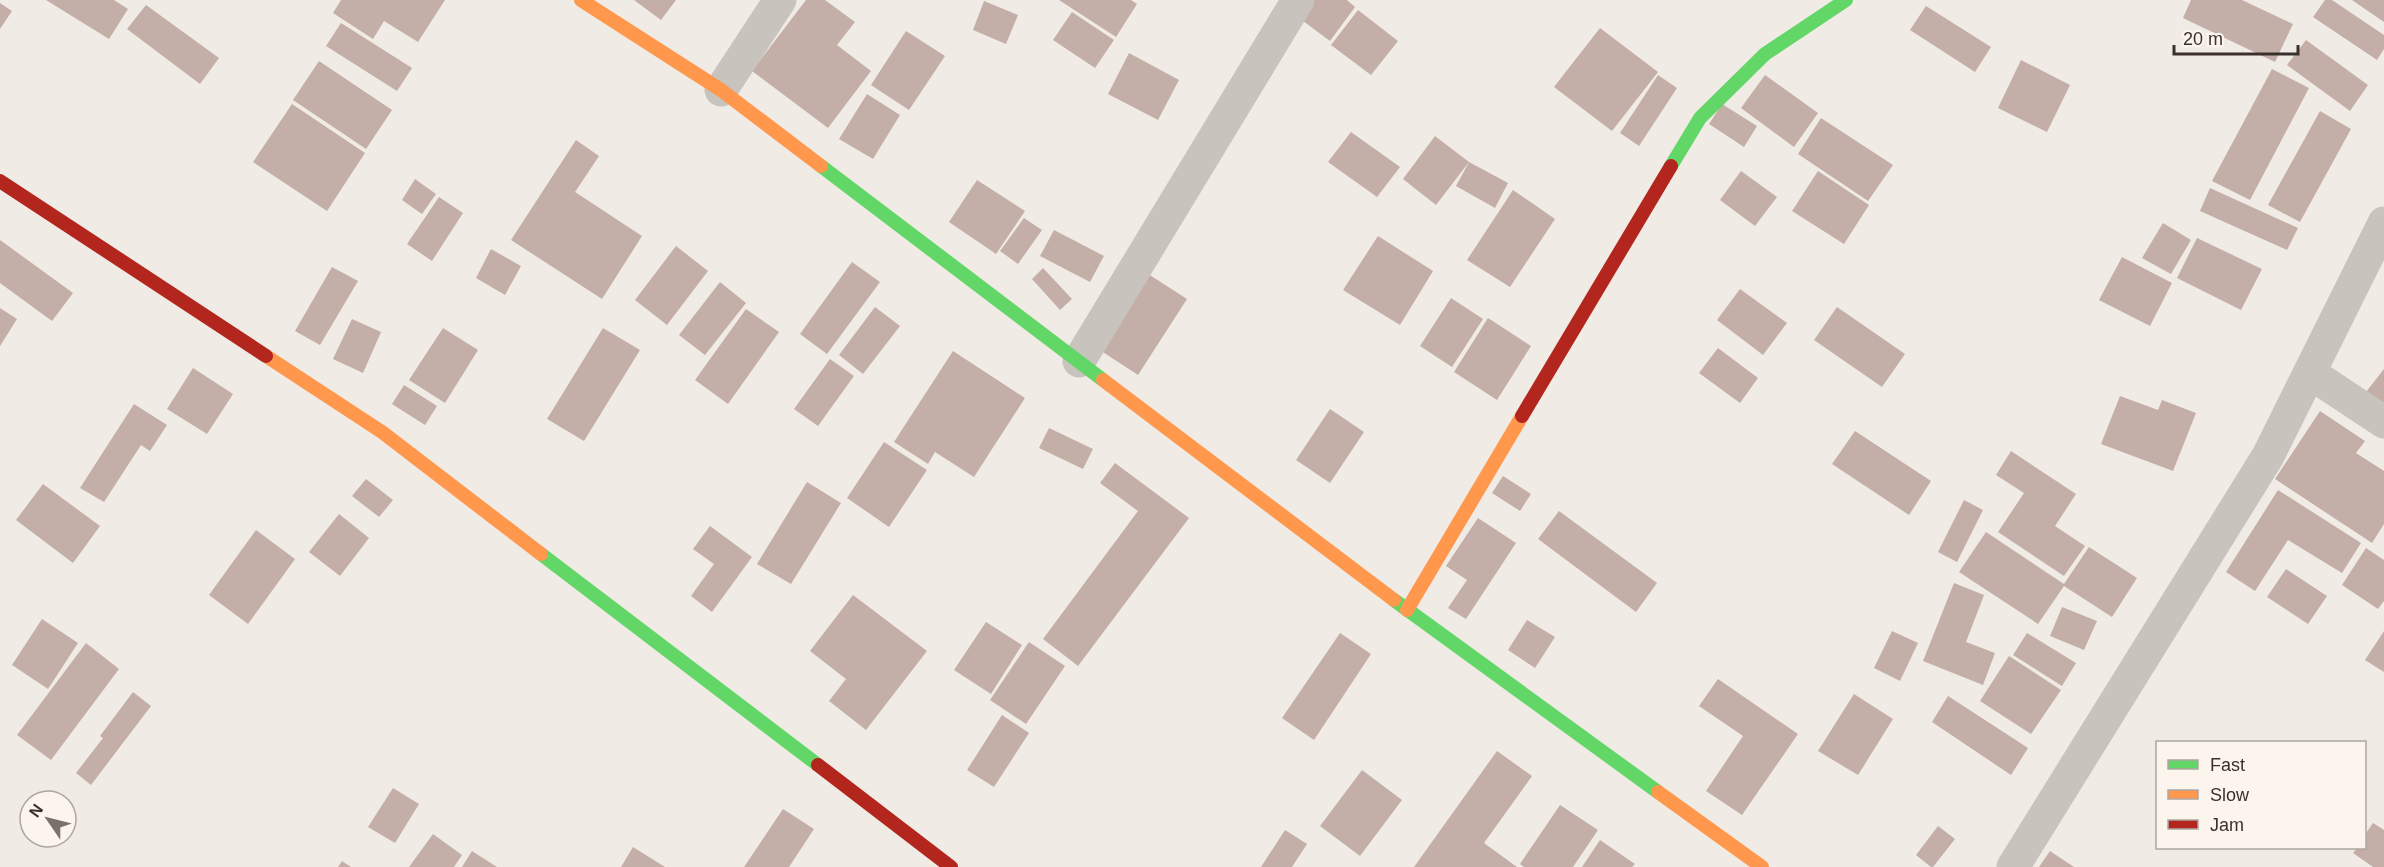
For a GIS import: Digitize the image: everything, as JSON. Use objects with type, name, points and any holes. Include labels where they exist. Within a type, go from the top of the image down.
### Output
[{"type":"street","points":[[581,0],[721,90],[1407,610],[1762,867]]},
{"type":"street","points":[[721,90],[780,0]]},
{"type":"street","points":[[1079,361],[1298,0]]},
{"type":"street","points":[[1407,610],[1700,118],[1765,54],[1845,0]]},
{"type":"street","points":[[0,181],[382,432],[951,867]]},
{"type":"street","points":[[2013,867],[2268,456],[2384,223]]},
{"type":"street","points":[[2310,373],[2384,422]]},
{"type":"building","points":[[46,0],[114,0],[128,9],[109,39]]},
{"type":"building","points":[[341,0],[445,0],[418,42],[384,21],[373,39],[333,13]]},
{"type":"building","points":[[634,0],[676,0],[661,20]]},
{"type":"building","points":[[806,0],[825,0],[855,22],[837,45],[871,71],[828,128],[752,71]]},
{"type":"building","points":[[1059,0],[1131,0],[1137,4],[1116,37]]},
{"type":"building","points":[[1312,0],[1347,0],[1355,7],[1330,41],[1299,18]]},
{"type":"building","points":[[2191,0],[2242,0],[2293,24],[2275,62],[2183,18]]},
{"type":"building","points":[[2325,0],[2332,0],[2384,35],[2384,49],[2377,60],[2313,17]]},
{"type":"building","points":[[2352,0],[2384,0],[2384,22]]},
{"type":"building","points":[[984,1],[1018,15],[1006,44],[973,30]]},
{"type":"building","points":[[0,3],[12,11],[0,29]]},
{"type":"building","points":[[146,5],[219,58],[200,84],[127,29]]},
{"type":"building","points":[[1926,6],[1991,47],[1975,72],[1910,30]]},
{"type":"building","points":[[1358,10],[1398,41],[1371,75],[1331,45]]},
{"type":"building","points":[[1072,12],[1114,40],[1095,68],[1053,40]]},
{"type":"building","points":[[341,23],[412,68],[397,91],[326,46]]},
{"type":"building","points":[[1600,28],[1658,72],[1612,131],[1554,87]]},
{"type":"building","points":[[906,31],[945,56],[909,110],[871,85]]},
{"type":"building","points":[[2306,40],[2368,85],[2350,111],[2287,65]]},
{"type":"building","points":[[1129,53],[1179,80],[1158,120],[1108,94]]},
{"type":"building","points":[[2021,60],[2070,85],[2047,132],[1998,108]]},
{"type":"building","points":[[319,61],[392,110],[366,149],[293,100]]},
{"type":"building","points":[[2272,69],[2309,88],[2250,200],[2212,181]]},
{"type":"building","points":[[1658,75],[1677,88],[1639,146],[1620,133]]},
{"type":"building","points":[[1765,75],[1818,113],[1794,147],[1741,108]]},
{"type":"building","points":[[867,94],[900,115],[873,159],[839,139]]},
{"type":"building","points":[[292,104],[365,153],[327,211],[253,162]]},
{"type":"building","points":[[1722,104],[1757,126],[1744,147],[1709,124]]},
{"type":"building","points":[[2320,111],[2351,129],[2300,222],[2268,205]]},
{"type":"building","points":[[1821,118],[1893,165],[1868,201],[1798,154]]},
{"type":"building","points":[[1351,132],[1400,167],[1377,197],[1328,162]]},
{"type":"building","points":[[1435,136],[1469,162],[1436,205],[1403,179]]},
{"type":"building","points":[[576,140],[599,156],[575,192],[642,236],[602,299],[511,240]]},
{"type":"building","points":[[1469,162],[1508,183],[1495,208],[1456,186]]},
{"type":"building","points":[[1741,171],[1777,197],[1755,226],[1720,200]]},
{"type":"building","points":[[1818,171],[1869,205],[1844,244],[1792,211]]},
{"type":"building","points":[[415,179],[436,194],[422,214],[402,200]]},
{"type":"building","points":[[977,180],[1025,211],[996,254],[949,222]]},
{"type":"building","points":[[2210,188],[2298,228],[2287,250],[2200,211]]},
{"type":"building","points":[[1513,190],[1555,219],[1510,287],[1467,260]]},
{"type":"building","points":[[439,197],[463,213],[432,261],[407,244]]},
{"type":"building","points":[[1024,218],[1042,230],[1018,264],[1000,251]]},
{"type":"building","points":[[2163,223],[2191,240],[2171,274],[2142,258]]},
{"type":"building","points":[[1054,230],[1104,256],[1090,282],[1040,256]]},
{"type":"building","points":[[1378,236],[1433,271],[1400,325],[1343,290]]},
{"type":"building","points":[[2197,238],[2262,269],[2241,310],[2177,278]]},
{"type":"building","points":[[0,240],[73,293],[52,321],[0,283]]},
{"type":"building","points":[[676,246],[708,271],[667,325],[635,300]]},
{"type":"building","points":[[491,249],[521,266],[505,295],[476,278]]},
{"type":"building","points":[[2122,257],[2172,283],[2150,326],[2099,300]]},
{"type":"building","points":[[852,262],[880,282],[827,354],[800,334]]},
{"type":"building","points":[[332,267],[358,281],[320,345],[295,331]]},
{"type":"building","points":[[1043,268],[1072,299],[1060,310],[1032,279]]},
{"type":"building","points":[[1142,270],[1187,299],[1138,375],[1092,345]]},
{"type":"building","points":[[720,282],[746,303],[705,355],[679,335]]},
{"type":"building","points":[[1740,289],[1787,323],[1763,355],[1717,320]]},
{"type":"building","points":[[1451,298],[1483,319],[1452,367],[1420,346]]},
{"type":"building","points":[[875,307],[900,326],[863,374],[839,355]]},
{"type":"building","points":[[1837,307],[1905,354],[1882,387],[1814,340]]},
{"type":"building","points":[[0,308],[17,319],[0,346]]},
{"type":"building","points":[[746,309],[779,332],[728,404],[695,380]]},
{"type":"building","points":[[1488,318],[1531,346],[1497,400],[1454,372]]},
{"type":"building","points":[[352,319],[381,332],[363,373],[333,359]]},
{"type":"building","points":[[443,328],[478,350],[445,403],[409,380]]},
{"type":"building","points":[[603,328],[640,350],[584,441],[547,419]]},
{"type":"building","points":[[1718,348],[1758,378],[1740,403],[1699,373]]},
{"type":"building","points":[[953,351],[1025,398],[974,477],[935,452],[928,464],[894,442]]},
{"type":"building","points":[[830,359],[854,376],[818,426],[794,409]]},
{"type":"building","points":[[193,368],[233,394],[207,434],[167,409]]},
{"type":"building","points":[[2384,369],[2384,405],[2366,392]]},
{"type":"building","points":[[404,385],[437,406],[425,425],[392,404]]},
{"type":"building","points":[[2120,396],[2158,410],[2162,400],[2196,413],[2173,471],[2101,444]]},
{"type":"building","points":[[134,404],[167,425],[150,451],[141,445],[104,502],[80,488]]},
{"type":"building","points":[[1330,409],[1364,432],[1330,483],[1296,460]]},
{"type":"building","points":[[2320,411],[2365,441],[2356,453],[2384,471],[2384,524],[2372,543],[2275,479]]},
{"type":"building","points":[[1049,428],[1093,449],[1083,469],[1039,448]]},
{"type":"building","points":[[1855,431],[1931,481],[1909,515],[1832,464]]},
{"type":"building","points":[[884,442],[927,470],[889,527],[847,498]]},
{"type":"building","points":[[2011,451],[2076,494],[2055,526],[2085,546],[2064,576],[1998,532],[2024,493],[1996,475]]},
{"type":"building","points":[[1115,463],[1189,518],[1078,666],[1043,639],[1138,511],[1100,483]]},
{"type":"building","points":[[1503,476],[1531,494],[1520,511],[1492,493]]},
{"type":"building","points":[[366,479],[393,500],[379,517],[352,496]]},
{"type":"building","points":[[807,482],[841,503],[791,584],[757,564]]},
{"type":"building","points":[[43,484],[100,526],[73,563],[16,520]]},
{"type":"building","points":[[2278,490],[2361,543],[2342,573],[2288,540],[2255,591],[2226,572]]},
{"type":"building","points":[[1964,500],[1983,510],[1957,562],[1938,552]]},
{"type":"building","points":[[1559,511],[1657,583],[1636,612],[1538,539]]},
{"type":"building","points":[[339,514],[369,538],[340,576],[309,552]]},
{"type":"building","points":[[1478,518],[1516,543],[1466,619],[1448,608],[1467,580],[1446,566]]},
{"type":"building","points":[[710,526],[752,557],[712,612],[691,596],[714,564],[693,549]]},
{"type":"building","points":[[256,530],[295,559],[248,624],[209,595]]},
{"type":"building","points":[[1986,532],[2064,584],[2089,547],[2137,578],[2112,617],[2064,586],[2038,624],[1959,572]]},
{"type":"building","points":[[2366,548],[2384,560],[2384,601],[2378,609],[2342,585]]},
{"type":"building","points":[[2286,569],[2327,596],[2308,624],[2267,597]]},
{"type":"building","points":[[1954,583],[1984,595],[1966,642],[1995,653],[1983,685],[1923,661]]},
{"type":"building","points":[[853,595],[927,651],[866,730],[829,701],[846,679],[810,651]]},
{"type":"building","points":[[2062,607],[2097,621],[2084,650],[2050,636]]},
{"type":"building","points":[[42,619],[78,643],[48,689],[12,665]]},
{"type":"building","points":[[1527,620],[1555,637],[1535,668],[1508,650]]},
{"type":"building","points":[[986,622],[1022,645],[991,694],[954,670]]},
{"type":"building","points":[[1892,631],[1918,643],[1900,681],[1874,668]]},
{"type":"building","points":[[2384,631],[2384,672],[2365,660]]},
{"type":"building","points":[[1340,633],[1371,654],[1314,740],[1282,718]]},
{"type":"building","points":[[2027,633],[2076,663],[2062,686],[2013,655]]},
{"type":"building","points":[[1029,642],[1065,666],[1026,724],[990,700]]},
{"type":"building","points":[[86,643],[119,669],[51,760],[17,735]]},
{"type":"building","points":[[2009,656],[2061,690],[2031,734],[1980,701]]},
{"type":"building","points":[[1718,679],[1798,734],[1742,815],[1706,791],[1743,736],[1699,706]]},
{"type":"building","points":[[133,692],[151,706],[91,785],[76,773],[103,738],[100,736]]},
{"type":"building","points":[[1854,694],[1893,719],[1858,775],[1818,751]]},
{"type":"building","points":[[1948,696],[2028,748],[2011,775],[1932,722]]},
{"type":"building","points":[[1002,715],[1029,733],[994,787],[967,770]]},
{"type":"building","points":[[1497,751],[1532,776],[1484,843],[1517,867],[1414,867]]},
{"type":"building","points":[[1362,770],[1402,800],[1360,856],[1320,826]]},
{"type":"building","points":[[393,788],[419,804],[395,843],[368,827]]},
{"type":"building","points":[[1560,805],[1598,830],[1573,867],[1524,867],[1520,864]]},
{"type":"building","points":[[783,809],[814,829],[789,867],[744,867]]},
{"type":"building","points":[[2373,823],[2384,830],[2384,867],[2373,867],[2353,853],[2356,849],[2366,849],[2366,833]]},
{"type":"building","points":[[1938,826],[1955,839],[1931,867],[1916,855]]},
{"type":"building","points":[[1285,830],[1307,844],[1292,867],[1261,867]]},
{"type":"building","points":[[433,834],[462,855],[454,867],[409,867]]},
{"type":"building","points":[[1600,840],[1635,864],[1632,867],[1582,867]]},
{"type":"building","points":[[633,847],[665,867],[621,867]]},
{"type":"building","points":[[472,851],[497,867],[462,867]]},
{"type":"building","points":[[2050,851],[2074,867],[2039,867]]},
{"type":"building","points":[[342,861],[351,867],[338,867]]},
{"type":"traffic: fast","points":[[1671,166],[1700,118],[1765,54],[1846,0]]},
{"type":"traffic: fast","points":[[821,166],[1103,380]]},
{"type":"traffic: fast","points":[[541,554],[818,765]]},
{"type":"traffic: fast","points":[[1394,600],[1658,792]]},
{"type":"traffic: slow","points":[[581,0],[721,90],[821,166]]},
{"type":"traffic: slow","points":[[266,356],[382,432],[541,554]]},
{"type":"traffic: slow","points":[[1103,380],[1394,600]]},
{"type":"traffic: slow","points":[[1407,610],[1522,416]]},
{"type":"traffic: slow","points":[[1658,792],[1762,867]]},
{"type":"traffic: jam","points":[[1522,416],[1671,166]]},
{"type":"traffic: jam","points":[[0,181],[266,356]]},
{"type":"traffic: jam","points":[[818,765],[951,867]]}]
